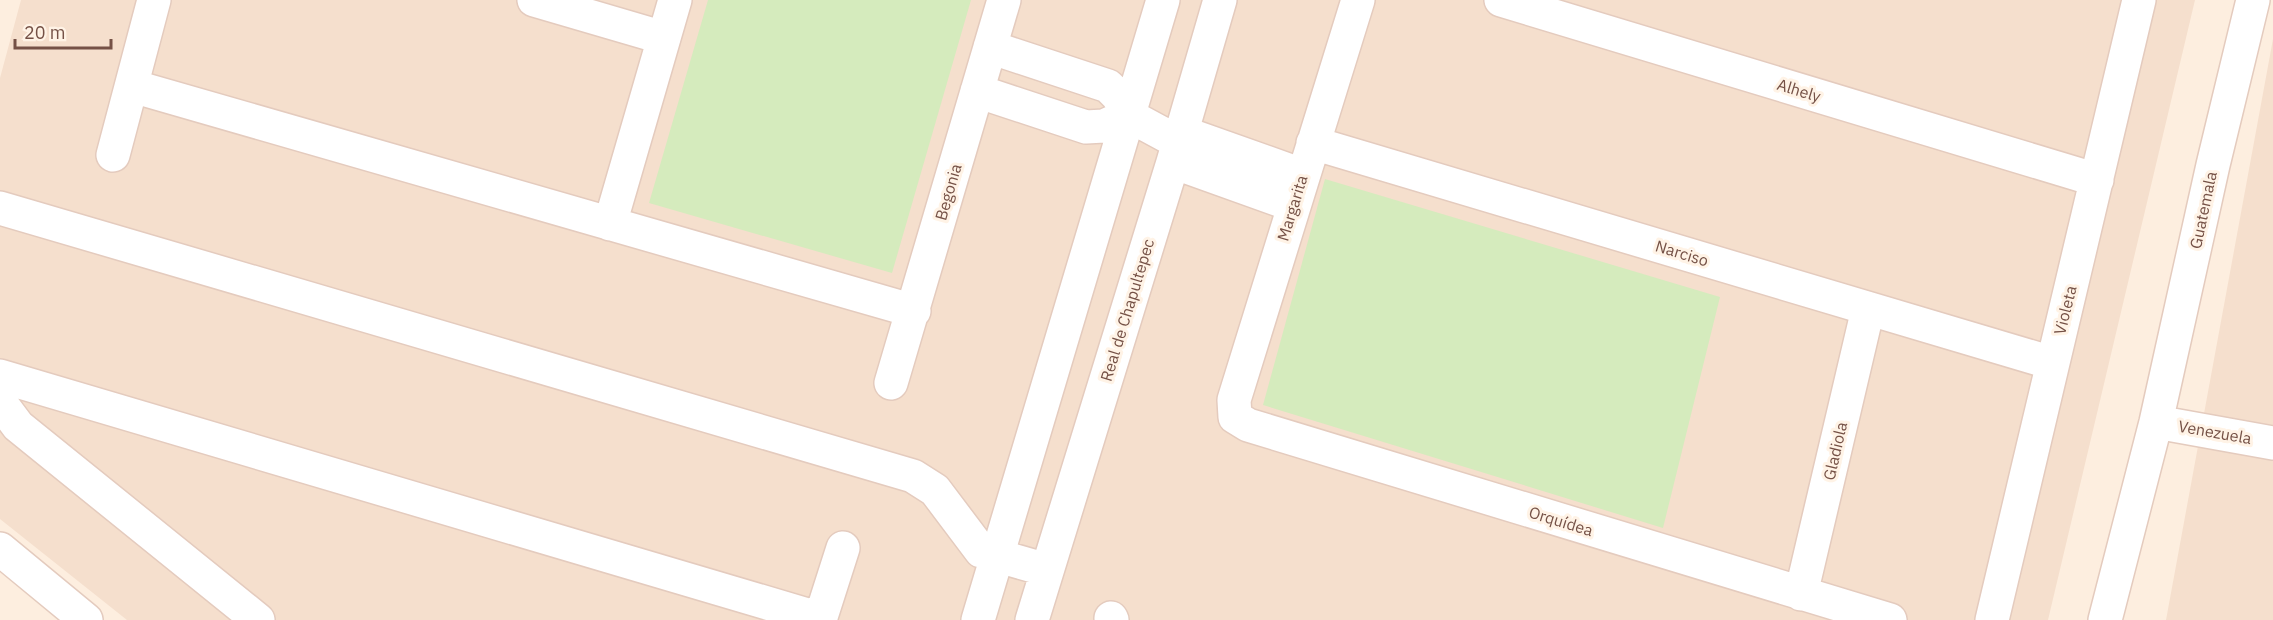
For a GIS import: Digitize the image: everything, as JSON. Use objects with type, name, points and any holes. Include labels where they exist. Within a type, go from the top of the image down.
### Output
[{"type":"street","points":[[113,155],[154,0]]},
{"type":"street","points":[[534,0],[664,38]]},
{"type":"street","points":[[610,224],[675,0]]},
{"type":"street","name":"Begonia","points":[[891,383],[1004,0]]},
{"type":"street","points":[[978,620],[1163,0]]},
{"type":"street","name":"Real de Chapultepec","points":[[1032,620],[1220,0]]},
{"type":"street","name":"Margarita","points":[[1235,417],[1234,400],[1297,190],[1358,0]]},
{"type":"street","name":"Alhely","points":[[1501,0],[2097,180]]},
{"type":"street","name":"Violeta","points":[[1992,620],[2139,0]]},
{"type":"street","name":"Guatemala","points":[[2105,620],[2157,422],[2213,165],[2253,0]]},
{"type":"street","points":[[990,47],[1108,86],[1118,96],[1128,116],[1177,145],[1297,190]]},
{"type":"street","points":[[132,86],[914,310]]},
{"type":"street","points":[[978,91],[1086,127],[1104,126],[1128,116]]},
{"type":"street","name":"Narciso","points":[[1313,143],[2052,363]]},
{"type":"street","points":[[0,208],[913,476],[935,490],[981,551],[1047,570]]},
{"type":"street","name":"Gladiola","points":[[1801,594],[1868,309]]},
{"type":"street","points":[[0,376],[820,619],[843,548]]},
{"type":"street","points":[[0,402],[18,426],[258,620]]},
{"type":"street","name":"Orquídea","points":[[1235,417],[1248,425],[1890,620]]},
{"type":"street","name":"Venezuela","points":[[2157,422],[2273,443]]},
{"type":"street","points":[[0,549],[86,620]]},
{"type":"shaded area","points":[[21,0],[2195,0],[2048,620],[127,620],[0,519],[0,78]]},
{"type":"shaded area","points":[[2273,39],[2273,620],[2166,620]]},
{"type":"green space","points":[[708,0],[971,0],[892,273],[649,203]]},
{"type":"green space","points":[[1325,179],[1720,297],[1663,528],[1263,405]]}]
